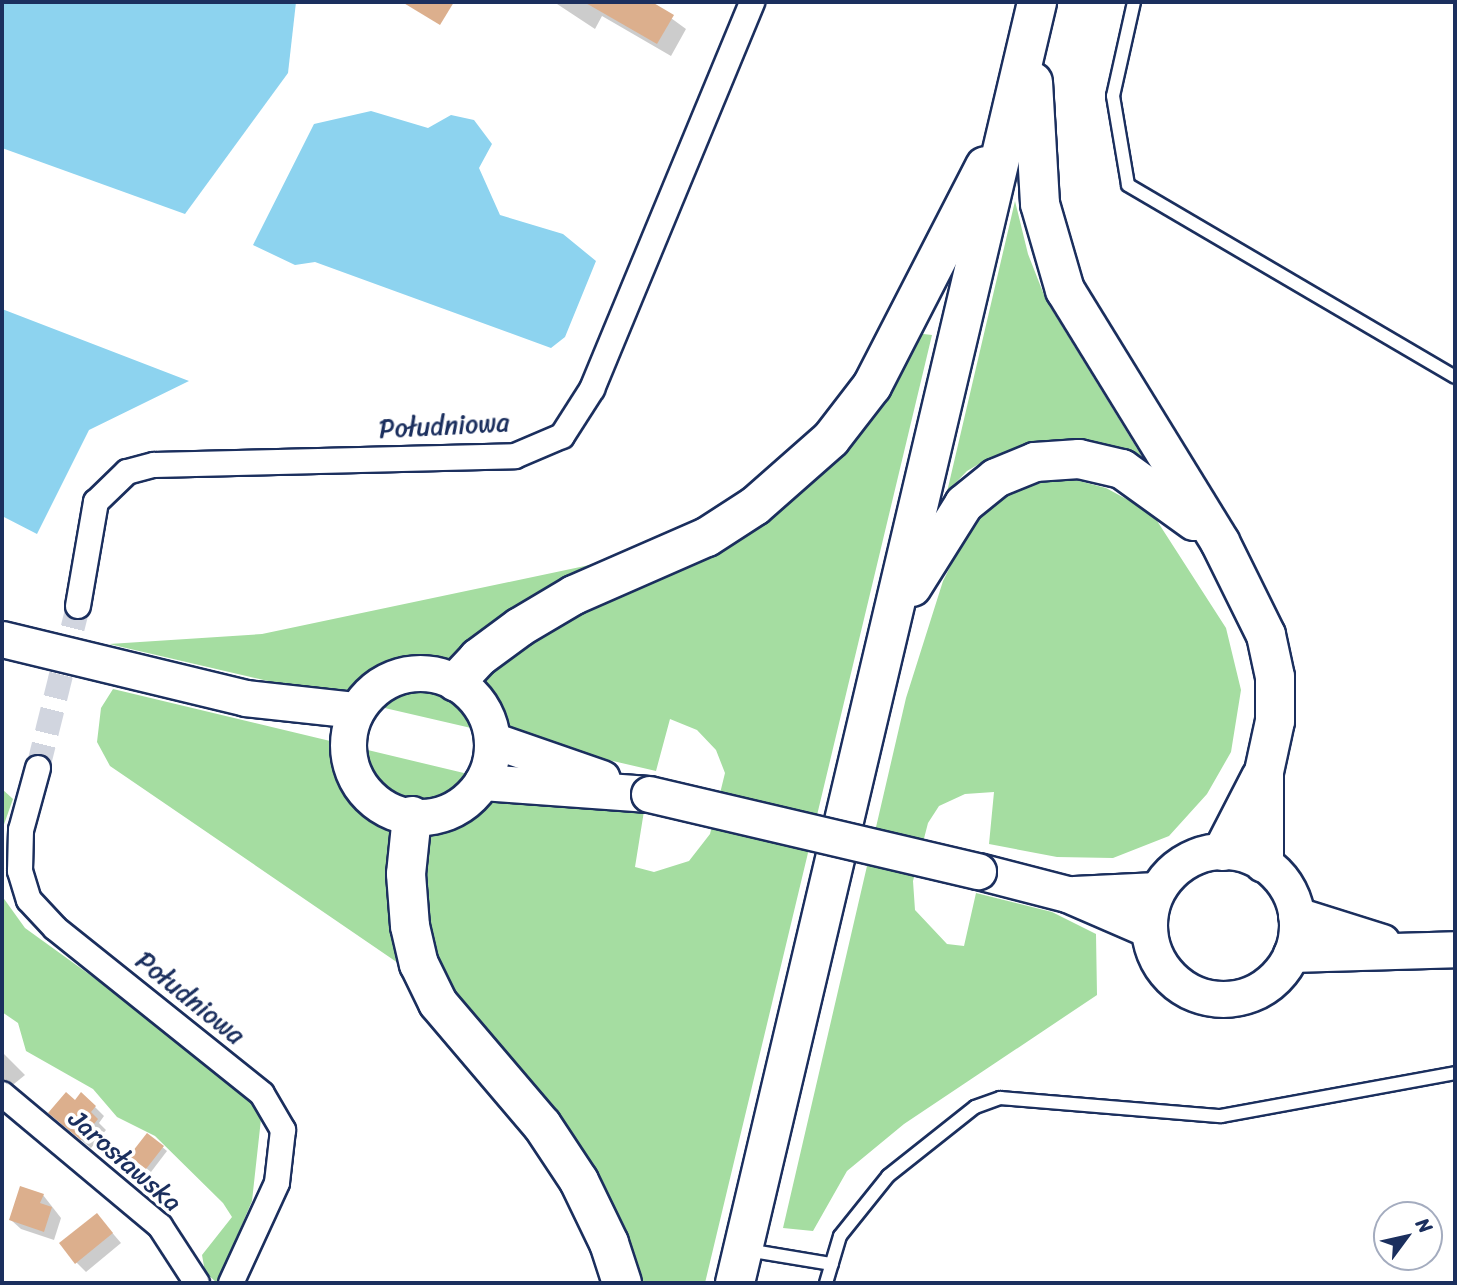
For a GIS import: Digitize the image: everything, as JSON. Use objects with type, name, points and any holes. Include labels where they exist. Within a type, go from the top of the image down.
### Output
[{"type":"main road","points":[[739,1266],[1035,13]]},
{"type":"main road","points":[[1035,13],[1034,154],[1042,216],[1054,260],[1082,323],[1220,542],[1266,635],[1275,677],[1275,721],[1264,772],[1264,863]]},
{"type":"main road","points":[[456,682],[478,658],[520,627],[574,595],[707,537],[755,506],[831,439],[872,386],[1011,114]]},
{"type":"main road","points":[[891,624],[964,504],[996,478],[1035,462],[1079,459],[1122,469],[1220,542]]},
{"type":"main road","points":[[2,639],[245,698],[356,710]]},
{"type":"main road","points":[[429,673],[456,682],[481,707],[492,740],[482,782],[459,805],[444,812],[412,816],[392,811],[360,785],[348,745],[356,710],[374,688],[400,675],[429,673]]},
{"type":"main road","points":[[245,698],[348,745]]},
{"type":"main road","points":[[492,740],[649,794],[1067,894],[1148,929]]},
{"type":"main road","points":[[1223,851],[1264,772]]},
{"type":"main road","points":[[482,782],[649,794]]},
{"type":"main road","points":[[412,816],[406,874],[410,926],[419,964],[438,1003],[542,1125],[579,1181],[609,1243],[622,1283]]},
{"type":"main road","points":[[1223,851],[1264,863],[1291,895],[1296,915],[1291,954],[1278,975],[1258,991],[1235,999],[1210,999],[1187,990],[1167,975],[1154,954],[1148,929],[1157,890],[1185,861],[1223,851]]},
{"type":"main road","points":[[1067,894],[1157,890]]},
{"type":"main road","points":[[1296,915],[1406,949]]},
{"type":"main road","points":[[1291,954],[1455,949]]},
{"type":"street","name":"Południowa","points":[[78,606],[96,502],[127,472],[154,465],[515,456],[562,436],[592,389],[752,2]]},
{"type":"street","name":"Południowa","points":[[38,768],[22,830],[20,872],[29,900],[55,928],[262,1094],[283,1130],[277,1183],[231,1283]]},
{"type":"street","name":"Jarosławska","points":[[2,1094],[160,1226],[197,1283]]},
{"type":"lane","points":[[1133,2],[1113,96],[1128,186],[1455,377]]},
{"type":"lane","points":[[827,1283],[840,1236],[888,1176],[975,1107],[1000,1098],[1221,1116],[1455,1073]]},
{"type":"lane","points":[[739,1266],[832,1264]]},
{"type":"green space","points":[[1015,201],[1028,254],[1046,300],[1144,460],[1123,449],[1080,441],[1044,441],[989,458],[967,471],[947,492]]},
{"type":"green space","points":[[915,333],[932,335],[705,1283],[640,1283],[597,1180],[545,1097],[507,1055],[398,963],[110,766],[97,742],[101,708],[113,689],[518,786],[644,811],[635,867],[654,872],[689,861],[710,834],[725,773],[716,750],[697,730],[670,719],[656,771],[109,644],[262,634],[618,559],[656,545],[767,483]]},
{"type":"green space","points":[[1064,477],[1106,488],[1152,513],[1226,628],[1241,690],[1231,752],[1207,794],[1169,836],[1113,858],[1057,857],[989,844],[994,792],[965,794],[939,806],[928,823],[913,881],[915,910],[947,944],[964,946],[976,893],[1052,912],[1096,934],[1097,995],[904,1124],[847,1171],[813,1231],[783,1228],[906,698],[943,581],[973,521],[1003,493]]},
{"type":"green space","points":[[2,789],[13,799],[2,830]]},
{"type":"green space","points":[[2,896],[25,928],[219,1068],[262,1110],[252,1201],[217,1283],[205,1272],[202,1255],[232,1217],[223,1203],[155,1136],[117,1117],[93,1089],[26,1051],[18,1023],[2,1012]]},
{"type":"water","points":[[2,2],[296,2],[288,73],[185,214],[2,148]]},
{"type":"water","points":[[371,111],[428,128],[451,115],[474,120],[492,144],[479,168],[500,215],[563,234],[596,261],[565,337],[551,348],[315,262],[295,265],[253,245],[314,124]]},
{"type":"water","points":[[2,309],[189,381],[89,430],[37,534],[2,516]]},
{"type":"building","points":[[402,2],[454,2],[440,25]]},
{"type":"building","points":[[584,2],[652,2],[674,15],[657,44]]},
{"type":"building","points":[[66,1092],[75,1100],[81,1092],[96,1106],[91,1112],[98,1119],[81,1140],[48,1113]]},
{"type":"building","points":[[147,1133],[164,1146],[146,1169],[129,1156]]},
{"type":"building","points":[[20,1186],[44,1194],[40,1203],[52,1207],[44,1232],[9,1220]]},
{"type":"building","points":[[97,1213],[113,1233],[75,1264],[59,1243]]},
{"type":"tunnel","points":[[38,768],[78,606]]}]
